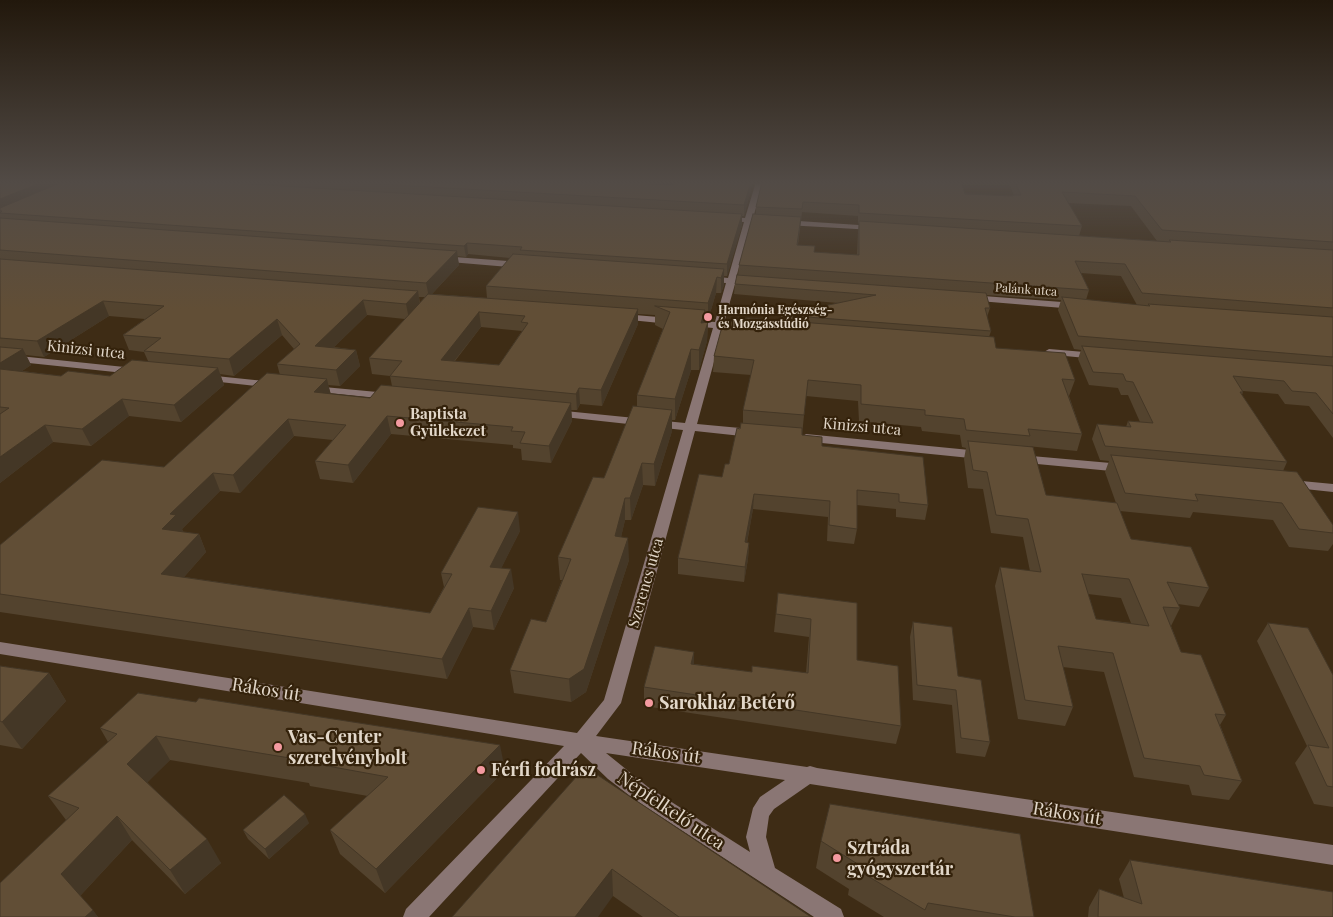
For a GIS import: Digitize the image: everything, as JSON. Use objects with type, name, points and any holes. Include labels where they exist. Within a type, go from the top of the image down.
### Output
[{"type":"street","name":"Szerencs utca","points":[[414,917],[581,741],[612,704],[748,225]]},
{"type":"street","points":[[821,225],[885,229]]},
{"type":"street","points":[[429,258],[528,266]]},
{"type":"street","points":[[695,278],[765,283]]},
{"type":"street","name":"Palánk utca","points":[[964,298],[1084,306]]},
{"type":"street","points":[[608,316],[750,328]]},
{"type":"street","points":[[1037,351],[1106,357]]},
{"type":"street","name":"Kinizsi utca","points":[[0,357],[147,372]]},
{"type":"street","points":[[196,377],[284,386]]},
{"type":"street","points":[[304,388],[402,398]]},
{"type":"street","points":[[540,412],[761,434]]},
{"type":"street","name":"Kinizsi utca","points":[[790,437],[1136,470]]},
{"type":"street","points":[[1274,483],[1333,488]]},
{"type":"street","name":"Rákos út","points":[[0,648],[581,741],[810,774],[1333,856]]},
{"type":"street","name":"Népfelkelő utca","points":[[581,741],[615,773],[641,793],[832,917]]},
{"type":"street","points":[[767,875],[756,837],[760,814],[767,803],[810,774]]},
{"type":"building","points":[[0,225],[94,225],[457,251],[426,283],[0,250]]},
{"type":"building","points":[[166,225],[739,225],[727,264],[520,250],[522,247],[467,243],[464,246]]},
{"type":"building","points":[[750,225],[800,225],[797,245],[815,246],[814,252],[859,255],[859,225],[915,225],[1171,242],[1169,240],[1333,250],[1333,308],[1142,293],[1125,264],[1075,261],[1089,290],[739,265]]},
{"type":"building","points":[[1158,225],[1333,225],[1333,242],[1162,230]]},
{"type":"building","points":[[513,254],[724,269],[721,278],[717,277],[708,303],[486,286]]},
{"type":"building","points":[[0,259],[418,291],[406,304],[363,300],[315,346],[356,350],[336,370],[277,364],[300,344],[277,319],[229,359],[144,351],[161,338],[123,335],[164,306],[103,301],[37,341],[0,338]]},
{"type":"building","points":[[737,275],[986,293],[990,308],[985,308],[991,331],[781,315],[876,295],[735,284]]},
{"type":"building","points":[[428,294],[638,309],[601,390],[579,388],[576,394],[390,376],[402,361],[369,358]],"holes":[[[479,312],[525,316],[521,322],[528,323],[499,365],[441,360]]]},
{"type":"building","points":[[1062,297],[1150,306],[1148,304],[1333,317],[1333,357],[1078,336]]},
{"type":"building","points":[[655,306],[705,310],[701,323],[708,322],[699,350],[691,349],[675,399],[637,395],[670,312]]},
{"type":"building","points":[[748,318],[994,337],[996,348],[1065,353],[1075,380],[1062,379],[1082,434],[1028,429],[1030,436],[966,430],[964,419],[925,415],[925,410],[861,404],[861,385],[808,380],[804,415],[743,410],[754,360],[714,356],[723,323]]},
{"type":"building","points":[[1082,346],[1333,366],[1333,414],[1316,393],[1292,391],[1284,381],[1233,376],[1243,392],[1240,392],[1287,462],[1105,446],[1097,424],[1131,427],[1128,421],[1153,423],[1133,382],[1126,381],[1123,374],[1093,372]]},
{"type":"building","points":[[0,347],[23,349],[0,363]]},
{"type":"building","points":[[132,360],[218,368],[174,405],[122,399],[82,429],[45,425],[0,457],[0,414],[9,408],[0,407],[0,369],[61,376],[68,371],[110,376]]},
{"type":"building","points":[[267,373],[327,379],[314,392],[370,398],[381,385],[571,403],[549,446],[520,443],[525,432],[511,431],[513,427],[387,416],[348,465],[315,461],[346,425],[288,419],[233,475],[213,473],[170,514],[176,515],[162,529],[199,534],[161,574],[430,613],[452,574],[441,573],[478,507],[518,512],[490,567],[511,569],[491,611],[469,608],[442,659],[0,594],[0,545],[102,460],[164,467]]},
{"type":"building","points":[[633,406],[672,410],[654,464],[642,463],[630,498],[625,498],[615,536],[628,538],[584,669],[569,679],[510,670],[531,619],[546,622],[571,559],[558,557],[593,477],[604,478]]},
{"type":"building","points":[[741,423],[802,428],[802,435],[822,437],[822,446],[923,457],[928,505],[899,502],[899,494],[857,490],[857,529],[829,525],[830,501],[754,494],[745,542],[749,543],[745,567],[678,558],[699,474],[722,477],[725,464],[729,464],[737,428],[740,429]]},
{"type":"building","points":[[968,441],[1033,447],[1046,495],[1117,503],[1131,539],[1191,547],[1209,588],[1167,582],[1180,608],[1163,607],[1181,652],[1201,655],[1226,715],[1215,714],[1242,781],[1204,775],[1200,766],[1144,758],[1113,653],[1058,646],[1073,707],[1025,700],[1000,567],[1041,572],[1028,519],[996,515],[987,472],[973,470]],"holes":[[[1082,574],[1129,579],[1149,626],[1096,619]]]},
{"type":"building","points":[[1111,455],[1297,472],[1333,525],[1333,533],[1299,529],[1282,503],[1195,494],[1198,501],[1125,493]]},
{"type":"building","points":[[778,593],[857,603],[857,660],[898,666],[901,726],[644,687],[655,646],[694,652],[691,664],[752,672],[752,666],[808,673],[811,619],[776,614]]},
{"type":"building","points":[[913,622],[952,627],[958,676],[981,680],[990,742],[961,738],[956,690],[917,685]]},
{"type":"building","points":[[1268,623],[1308,628],[1333,675],[1333,787],[1327,786],[1308,745],[1329,748]]},
{"type":"building","points":[[0,666],[49,673],[2,722],[0,721]]},
{"type":"building","points":[[138,693],[196,702],[199,698],[500,745],[376,869],[330,830],[388,777],[300,761],[302,760],[156,736],[127,764],[207,839],[170,870],[117,816],[61,874],[93,910],[85,917],[0,917],[0,883],[79,808],[48,796],[117,734],[100,728]]},
{"type":"building","points":[[596,774],[811,917],[679,917],[612,869],[575,917],[452,917],[577,776]]},
{"type":"building","points":[[284,795],[305,814],[265,849],[243,830]]},
{"type":"building","points":[[830,804],[1020,834],[1034,917],[1015,917],[928,903],[925,910],[854,868],[856,863],[821,841]]},
{"type":"building","points":[[1130,860],[1333,892],[1333,917],[1098,917],[1099,889],[1142,904]]},
{"type":"place","name":"Harmónia Egészség- és Mozgásstúdió","points":[[708,317]]},
{"type":"place","name":"Baptista Gyülekezet","points":[[400,423]]},
{"type":"place","name":"Sarokház Betérő","points":[[649,703]]},
{"type":"place","name":"Vas-Center szerelvénybolt","points":[[278,747]]},
{"type":"place","name":"Férfi fodrász","points":[[481,770]]},
{"type":"place","name":"Sztráda gyógyszertár","points":[[837,858]]}]
